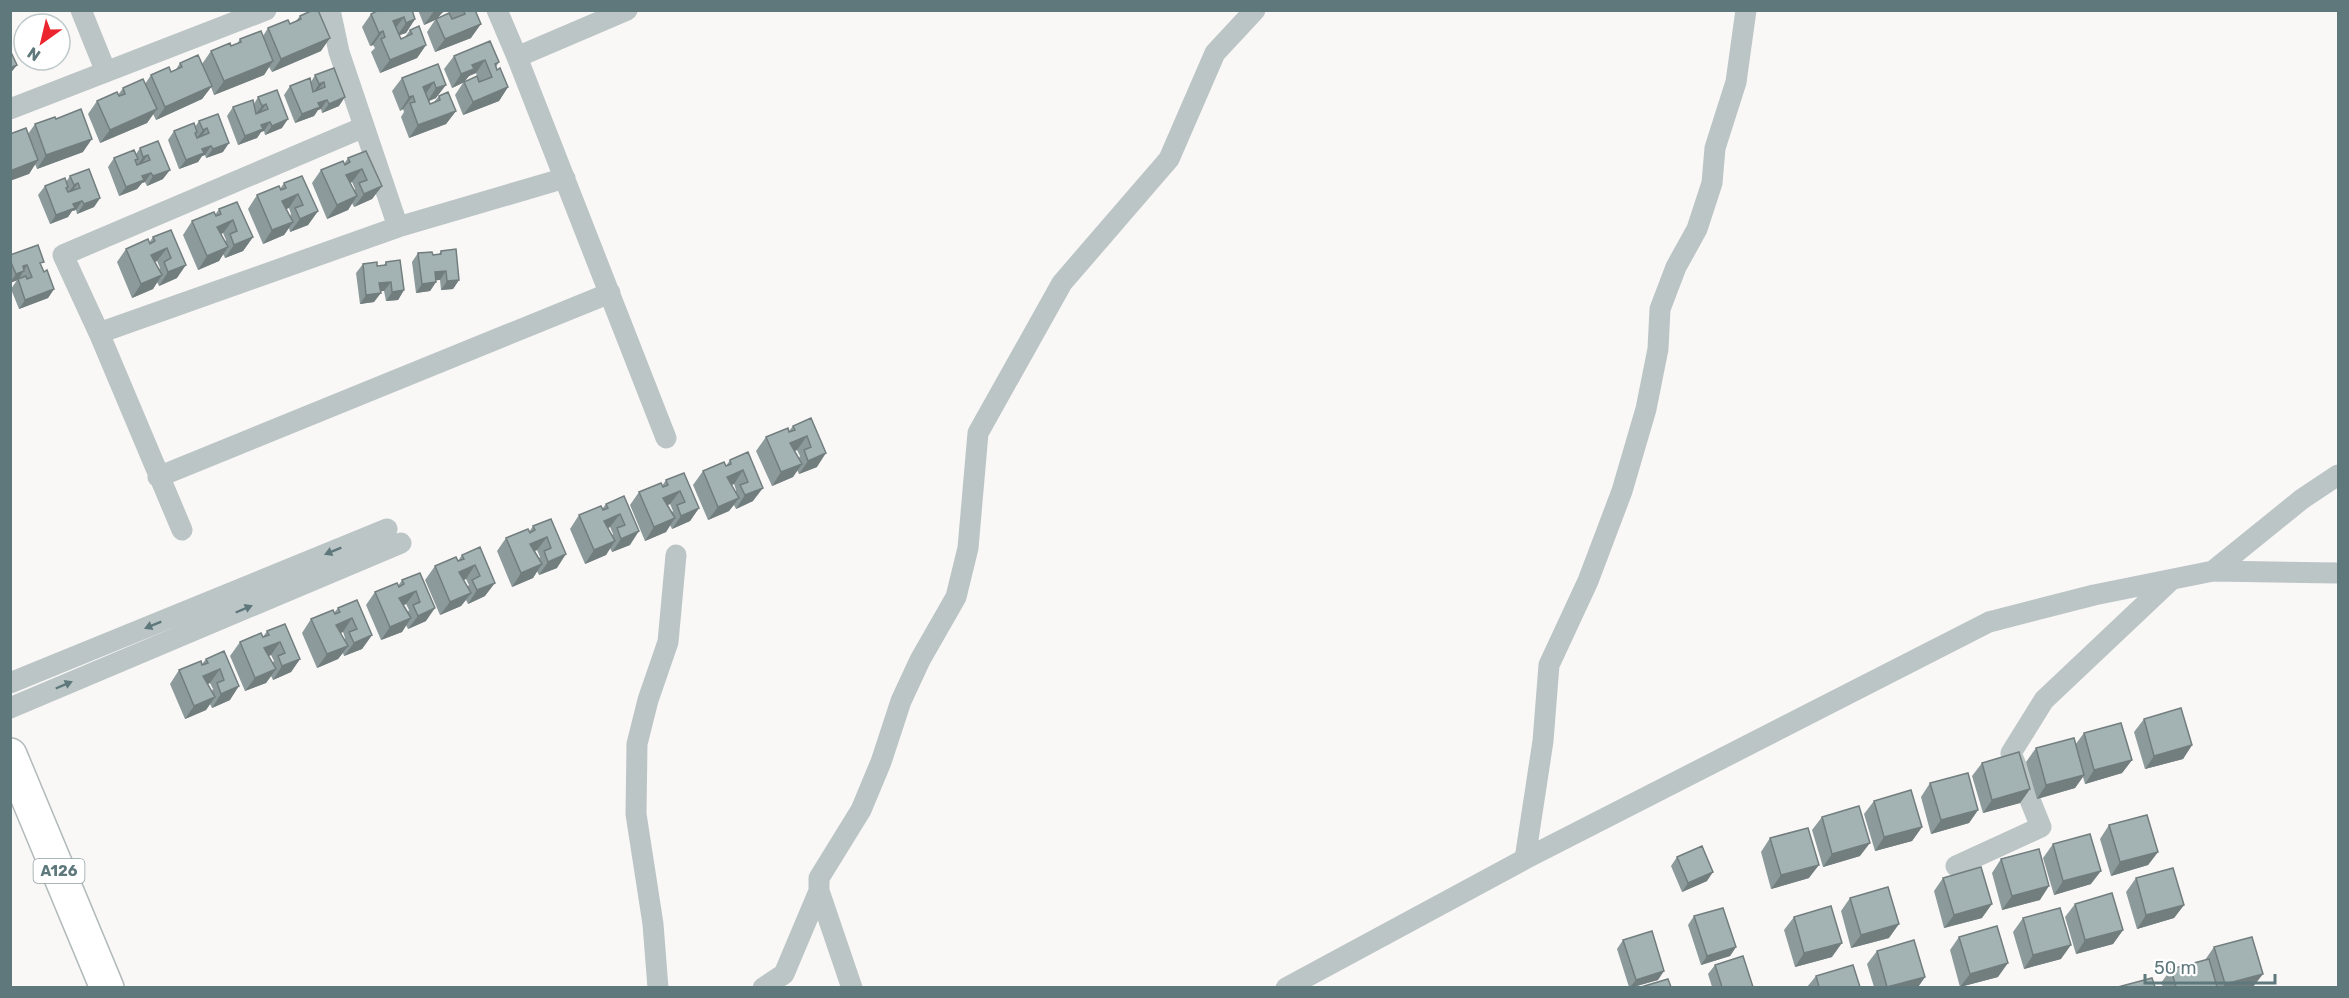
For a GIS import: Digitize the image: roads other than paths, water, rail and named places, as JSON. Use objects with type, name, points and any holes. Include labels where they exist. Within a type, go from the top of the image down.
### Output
[{"type":"highway","name":"A126","points":[[10,755],[107,987]]},
{"type":"street","points":[[81,10],[106,72]]},
{"type":"street","points":[[10,109],[266,10]]},
{"type":"street","points":[[330,10],[339,52],[398,227]]},
{"type":"street","points":[[497,10],[666,438]]},
{"type":"street","points":[[517,57],[627,10]]},
{"type":"street","points":[[852,987],[819,891],[819,878],[861,810],[881,762],[905,691],[956,597],[968,548],[978,433],[1062,283],[1169,159],[1215,53],[1255,10]]},
{"type":"street","points":[[1525,859],[1543,741],[1549,665],[1588,581],[1622,491],[1646,409],[1658,349],[1660,309],[1676,267],[1697,229],[1712,183],[1715,148],[1736,82],[1746,10]]},
{"type":"street","points":[[182,530],[99,333],[63,255],[364,127]]},
{"type":"street","points":[[99,333],[398,227],[565,178]]},
{"type":"street","points":[[158,477],[610,294]]},
{"type":"street","points":[[2213,571],[2302,499],[2338,475]]},
{"type":"street","points":[[10,683],[394,536],[10,708]]},
{"type":"street","points":[[658,987],[654,924],[636,814],[637,744],[648,700],[668,642],[676,555]]},
{"type":"street","points":[[1286,987],[1525,859],[1989,622],[2094,596],[2213,571],[2338,573]]},
{"type":"street","points":[[1956,866],[2041,827],[2011,753],[2044,700],[2172,579]]},
{"type":"street","points":[[763,987],[784,974],[819,891]]}]
